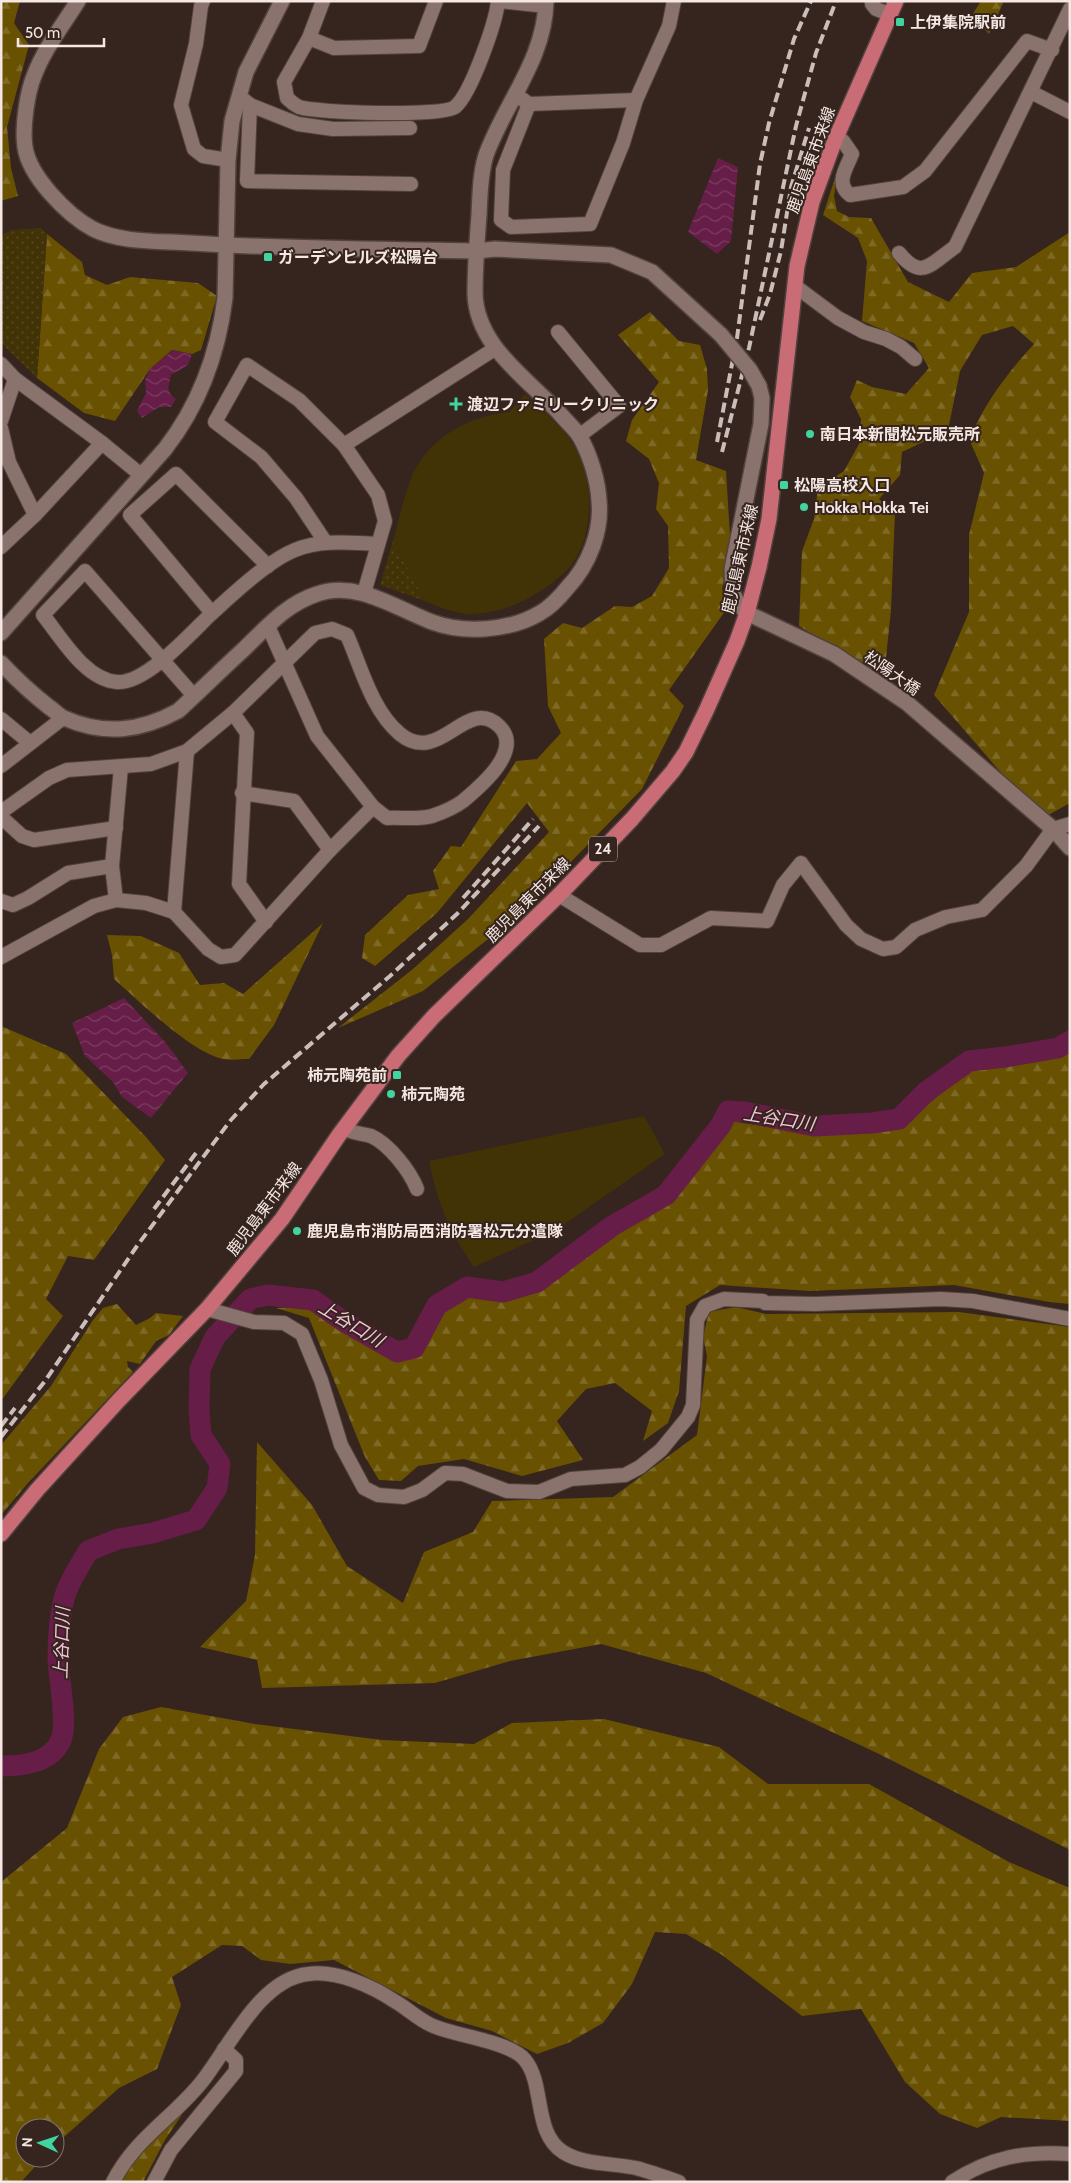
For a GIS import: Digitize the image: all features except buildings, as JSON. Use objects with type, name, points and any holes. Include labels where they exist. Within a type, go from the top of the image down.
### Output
[{"type":"main road","name":"鹿児島東市来線","points":[[1,1534],[37,1490],[119,1400],[207,1309],[282,1219],[344,1128],[398,1056],[434,1016],[559,895],[632,819],[673,771],[686,752],[706,711],[747,613],[769,519],[795,286],[804,231],[812,202],[835,140],[892,8]]},
{"type":"street","points":[[78,1],[34,76],[24,132],[25,148],[34,169],[50,194],[67,211],[94,229],[122,238],[225,245],[477,251],[495,249],[611,255],[652,272],[721,335],[750,370],[759,386],[762,398],[761,424],[732,576],[735,600],[747,613]]},
{"type":"street","points":[[203,1],[196,44],[181,105],[194,149],[203,156],[228,160]]},
{"type":"street","points":[[1,633],[165,449],[182,427],[204,382],[219,337],[223,316],[228,160],[238,95],[256,49],[282,1]]},
{"type":"street","points":[[1,663],[21,685],[63,718],[100,728],[120,730],[137,728],[159,721],[178,711],[288,607],[316,594],[336,589],[364,593],[435,624],[460,628],[497,628],[515,624],[540,613],[550,606],[573,582],[584,566],[594,544],[600,517],[599,499],[591,466],[579,436],[496,348],[485,333],[476,308],[481,183],[485,158],[496,131],[540,43],[546,4],[499,1],[497,14],[485,52],[461,100],[454,108],[443,111],[334,112],[298,106],[286,98],[284,82],[309,38],[323,1]]},
{"type":"street","points":[[309,38],[334,48],[419,46],[436,1]]},
{"type":"street","points":[[529,104],[503,170],[501,220],[511,227],[590,224],[623,143],[636,100],[669,26],[674,1]]},
{"type":"street","points":[[872,1],[876,9],[892,8]]},
{"type":"street","points":[[898,253],[908,265],[915,269],[923,268],[955,247],[1052,50],[1070,9]]},
{"type":"street","points":[[835,140],[843,141],[852,154],[841,183],[844,190],[850,195],[903,187],[925,171],[1027,41],[1052,50]]},
{"type":"street","points":[[1031,92],[1070,112]]},
{"type":"street","points":[[516,94],[529,104],[636,100]]},
{"type":"street","points":[[238,95],[250,106],[298,124],[332,129],[410,128]]},
{"type":"street","points":[[250,106],[247,181],[411,184]]},
{"type":"street","points":[[795,286],[838,318],[864,332],[886,339],[901,347],[915,359]]},
{"type":"street","points":[[558,332],[619,406],[579,436]]},
{"type":"street","points":[[344,445],[496,348]]},
{"type":"street","points":[[1,364],[15,379],[102,443],[141,475]]},
{"type":"street","points":[[326,543],[296,498],[261,457],[216,422],[248,365],[299,400],[344,445],[378,495],[385,521],[364,593]]},
{"type":"street","points":[[1,421],[15,379]]},
{"type":"street","points":[[1,428],[9,462],[35,514]]},
{"type":"street","points":[[1,548],[102,443]]},
{"type":"street","points":[[212,613],[130,515],[176,474],[268,566]]},
{"type":"street","points":[[194,696],[162,661],[85,571],[43,615],[87,669],[117,682],[126,680],[162,661],[212,613],[268,566],[295,549],[326,543],[378,544]]},
{"type":"street","name":"松陽大橋","points":[[747,613],[834,654],[907,703],[966,756],[1053,829],[1070,848]]},
{"type":"street","points":[[1,812],[49,778],[67,770],[121,768],[151,764],[187,752],[233,714],[284,664],[314,633],[332,629],[347,635],[367,688],[399,734],[418,743],[438,740],[466,722],[476,718],[485,718],[498,725],[504,732],[507,740],[506,754],[502,762],[462,802],[431,816],[387,818],[373,807],[317,736],[284,664],[268,626]]},
{"type":"street","points":[[233,714],[247,733],[242,793],[239,884],[266,922]]},
{"type":"street","points":[[1,766],[63,718]]},
{"type":"street","points":[[1,719],[30,743]]},
{"type":"street","points":[[174,912],[187,752]]},
{"type":"street","points":[[116,900],[112,866],[121,768]]},
{"type":"street","points":[[242,793],[294,801],[330,850]]},
{"type":"street","points":[[1,957],[94,906],[116,900],[146,903],[174,912],[208,949],[221,957],[235,955],[330,850],[373,807]]},
{"type":"street","points":[[1,817],[22,836],[34,840],[116,828]]},
{"type":"street","points":[[559,895],[640,945],[661,945],[711,918],[767,921],[783,885],[801,862],[846,925],[861,939],[884,949],[896,947],[914,930],[946,917],[982,910],[1026,866],[1053,829],[1070,824]]},
{"type":"street","points":[[1,901],[13,904],[28,898],[68,873],[112,866]]},
{"type":"street","points":[[344,1128],[350,1132],[368,1135],[381,1142],[412,1175],[417,1189]]},
{"type":"street","points":[[207,1309],[254,1322],[284,1323],[302,1334],[321,1380],[341,1445],[364,1488],[378,1495],[404,1497],[422,1490],[444,1473],[463,1474],[507,1491],[539,1492],[571,1480],[624,1475],[640,1467],[661,1450],[688,1416],[693,1405],[697,1320],[706,1306],[724,1299],[763,1301],[765,1303],[814,1304],[941,1299],[973,1301],[1070,1319]]},
{"type":"street","points":[[112,2182],[139,2143],[181,2105],[201,2083],[250,2014],[273,1990],[285,1981],[307,1974],[335,1975],[376,1991],[431,2025],[464,2037],[491,2042],[516,2052],[525,2059],[532,2071],[540,2113],[552,2141],[562,2152],[576,2158],[637,2168],[679,2182]]},
{"type":"street","points":[[154,2182],[171,2150],[236,2071],[236,2060],[224,2049]]},
{"type":"street","points":[[952,2182],[977,2166],[1001,2159],[1041,2153],[1070,2154]]},
{"type":"shaded area","points":[[41,228],[47,234],[37,378],[1,343],[1,235],[12,230]]},
{"type":"shaded area","points":[[525,394],[568,437],[574,445],[583,467],[589,496],[589,512],[584,541],[578,555],[570,567],[550,584],[529,598],[504,608],[487,613],[469,614],[452,611],[425,601],[393,541],[413,474],[430,449],[453,430],[480,418],[509,412]]},
{"type":"shaded area","points":[[393,541],[425,601],[380,585]]},
{"type":"shaded area","points":[[644,1116],[665,1154],[556,1230],[474,1267],[457,1241],[445,1216],[436,1191],[429,1161]]},
{"type":"green space","points":[[1,1],[20,1],[14,23],[29,45],[7,127],[11,168],[18,196],[1,201]]},
{"type":"green space","points":[[981,1],[1004,1],[989,34],[972,15]]},
{"type":"green space","points":[[839,166],[834,196],[837,211],[849,217],[871,218],[908,282],[949,302],[972,273],[1016,267],[1070,232],[1070,803],[1041,819],[934,695],[969,612],[969,535],[984,473],[969,439],[997,389],[1034,344],[1013,326],[982,335],[960,371],[948,430],[902,452],[900,475],[879,499],[895,512],[891,610],[884,677],[799,626],[802,551],[814,519],[818,488],[844,471],[859,444],[861,419],[850,397],[857,380],[872,387],[906,394],[929,368],[914,343],[862,321],[867,261],[858,238],[823,215]]},
{"type":"green space","points":[[47,234],[82,262],[85,275],[107,285],[130,277],[198,283],[217,296],[201,350],[192,354],[172,350],[150,369],[115,421],[84,413],[37,378]]},
{"type":"green space","points":[[650,312],[679,341],[700,345],[707,369],[708,390],[696,460],[726,471],[731,552],[722,589],[728,607],[669,690],[684,706],[642,789],[523,911],[423,991],[338,1028],[413,969],[468,919],[549,832],[527,803],[437,913],[375,966],[362,958],[365,935],[408,895],[439,889],[433,871],[451,846],[461,847],[516,761],[537,759],[561,733],[548,706],[544,639],[563,623],[582,628],[615,606],[632,607],[652,596],[669,568],[668,526],[656,509],[659,483],[649,459],[626,441],[632,420],[659,382],[618,335]]},
{"type":"green space","points":[[323,923],[274,1025],[249,1059],[230,1060],[206,1053],[164,1023],[114,979],[112,955],[107,935],[141,936],[179,953],[200,985],[224,983],[243,994]]},
{"type":"green space","points":[[1,1026],[66,1054],[146,1137],[165,1160],[94,1260],[68,1256],[46,1299],[63,1316],[1,1401]]},
{"type":"green space","points":[[1070,1049],[1070,1304],[954,1285],[810,1291],[720,1285],[686,1306],[679,1391],[668,1423],[643,1441],[652,1411],[615,1383],[586,1389],[557,1421],[583,1460],[522,1476],[464,1459],[418,1466],[401,1481],[379,1480],[365,1457],[309,1318],[276,1308],[309,1307],[396,1360],[417,1354],[440,1309],[465,1295],[504,1299],[543,1288],[619,1230],[677,1196],[730,1121],[813,1134],[903,1126],[970,1068],[1056,1055]]},
{"type":"green space","points":[[117,1304],[136,1325],[156,1313],[183,1316],[169,1335],[156,1341],[140,1364],[127,1361],[128,1367],[133,1372],[28,1483],[1,1515],[1,1445],[51,1386],[93,1320],[103,1308]]},
{"type":"green space","points":[[736,1307],[766,1314],[959,1312],[1070,1327],[1070,1850],[877,1753],[706,1673],[601,1644],[510,1661],[435,1683],[262,1688],[257,1660],[200,1647],[246,1601],[255,1555],[257,1442],[312,1505],[347,1566],[403,1603],[424,1552],[473,1532],[492,1501],[613,1497],[697,1435],[707,1356],[703,1337],[709,1312]]},
{"type":"green space","points":[[161,1707],[255,1724],[382,1740],[474,1744],[512,1723],[604,1719],[719,1747],[768,1784],[869,1784],[1009,1862],[1070,1888],[1070,2121],[1001,2117],[977,2128],[940,2114],[905,2082],[861,2009],[802,2016],[722,1955],[686,1934],[655,1932],[632,1984],[603,2023],[568,2043],[537,2054],[492,2031],[446,2018],[334,1960],[290,1964],[261,1960],[242,1946],[222,1945],[172,1977],[181,2005],[157,2069],[119,2088],[65,2136],[65,2118],[15,2118],[15,2168],[34,2168],[21,2182],[1,2182],[1,1882],[67,1828],[99,1749],[123,1717]]},
{"type":"green space","points":[[183,2113],[165,2140],[143,2182],[119,2182],[128,2165],[176,2115]]},
{"type":"water","points":[[718,158],[738,167],[731,241],[717,254],[688,232]]},
{"type":"water","points":[[173,350],[192,354],[188,365],[171,375],[169,391],[176,399],[171,407],[159,407],[142,418],[137,411],[146,393],[145,380],[150,369]]},
{"type":"water","points":[[124,998],[166,1043],[188,1073],[151,1118],[122,1097],[113,1082],[85,1056],[72,1023]]},
{"type":"waterway","name":"上谷口川","points":[[1,1766],[36,1762],[50,1754],[61,1740],[64,1724],[58,1660],[61,1614],[68,1586],[88,1551],[118,1539],[153,1533],[196,1520],[217,1488],[220,1464],[201,1435],[199,1410],[200,1369],[215,1337],[250,1299],[268,1295],[313,1300],[343,1321],[397,1352],[414,1348],[437,1305],[467,1287],[503,1292],[537,1282],[612,1226],[666,1195],[721,1125],[728,1111],[745,1112],[814,1126],[872,1123],[899,1119],[927,1091],[969,1061],[1058,1048],[1070,1041]]},
{"type":"railway","points":[[717,442],[737,338],[760,164],[769,123],[794,39],[811,1]]},
{"type":"railway","points":[[722,452],[749,348],[796,126],[816,53],[836,1]]},
{"type":"railway","points":[[760,320],[770,294],[781,251],[791,187],[809,128]]},
{"type":"railway","points":[[463,898],[533,819]]},
{"type":"railway","points":[[1,1437],[45,1381],[137,1246],[230,1121],[264,1084],[390,976],[458,913],[539,826]]},
{"type":"railway","points":[[154,1209],[196,1153]]},
{"type":"railway","points":[[1,1426],[15,1408]]},
{"type":"place","name":"上伊集院駅前","points":[[900,22]]},
{"type":"place","name":"ガーデンヒルズ松陽台","points":[[268,257]]},
{"type":"place","name":"渡辺ファミリークリニック","points":[[456,404]]},
{"type":"place","name":"南日本新聞松元販売所","points":[[810,434]]},
{"type":"place","name":"松陽高校入口","points":[[784,485]]},
{"type":"place","name":"Hokka Hokka Tei","points":[[804,507]]},
{"type":"place","name":"柿元陶苑前","points":[[397,1075]]},
{"type":"place","name":"柿元陶苑","points":[[391,1094]]},
{"type":"place","name":"鹿児島市消防局西消防署松元分遣隊","points":[[297,1231]]}]
